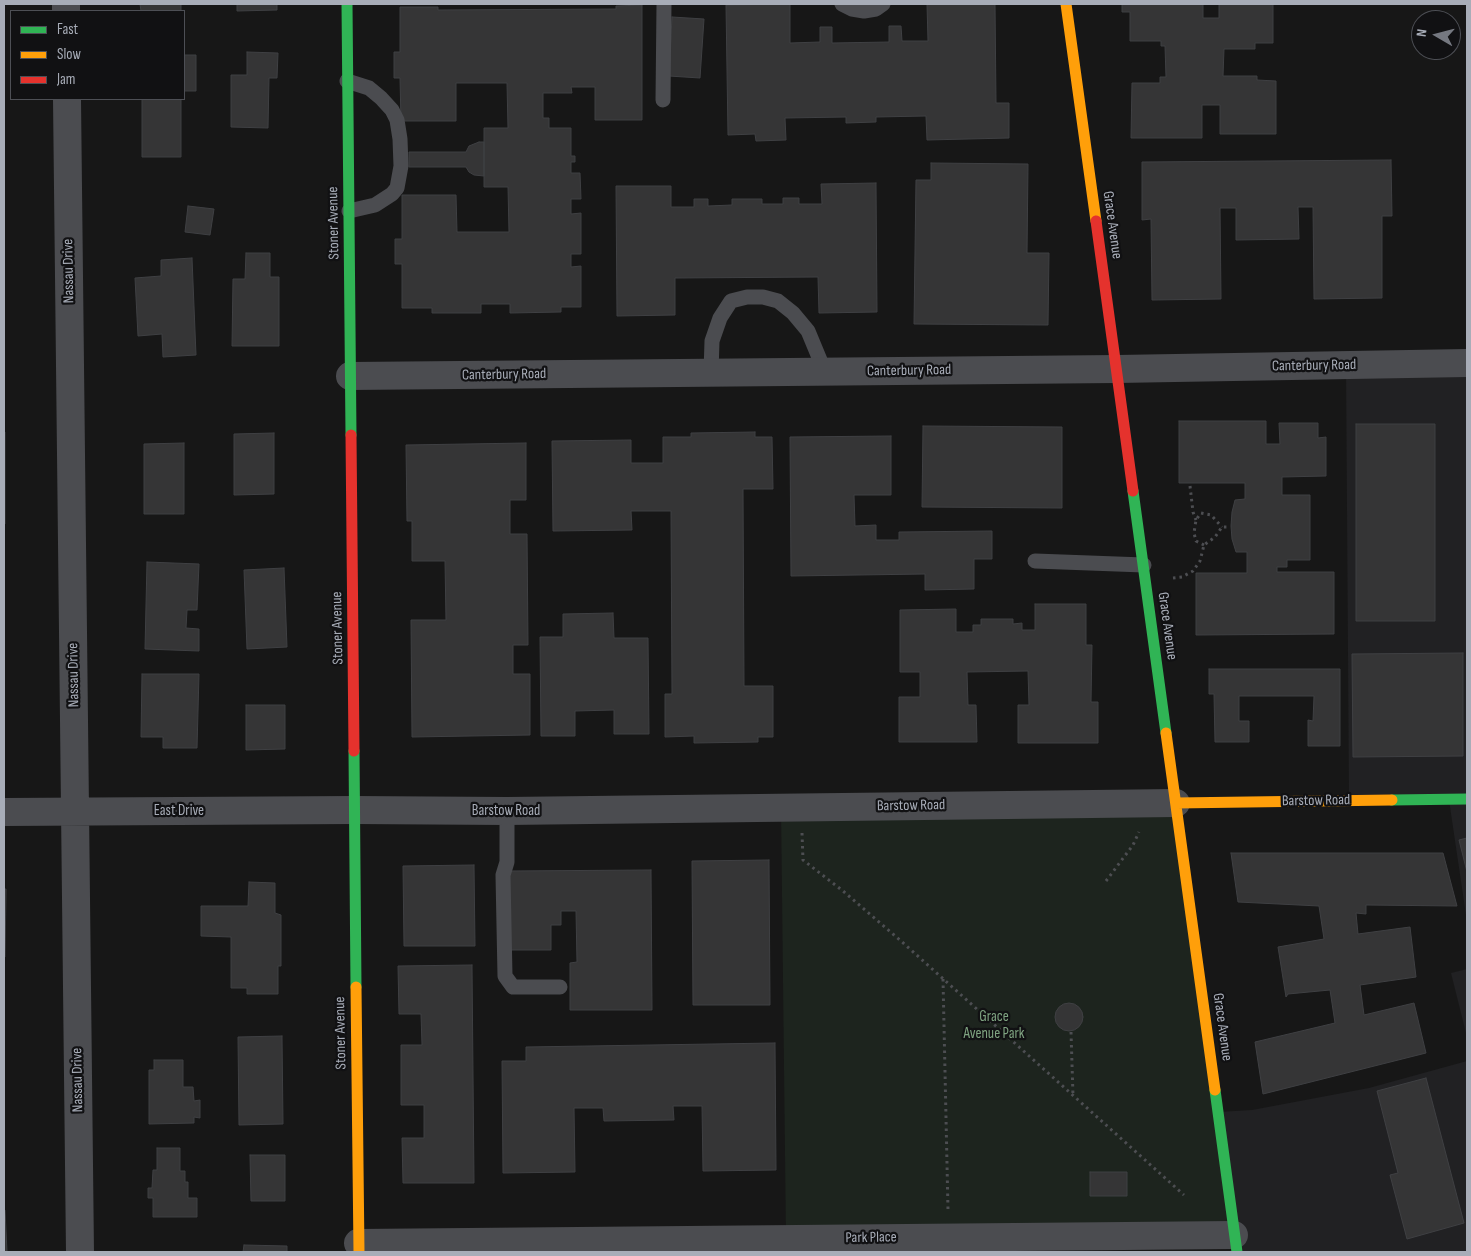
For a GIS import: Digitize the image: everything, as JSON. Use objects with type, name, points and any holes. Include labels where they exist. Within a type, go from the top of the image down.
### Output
[{"type":"street","name":"Stoner Avenue","points":[[346,4],[358,1248]]},
{"type":"street","name":"Grace Avenue","points":[[1066,4],[1144,565],[1235,1244]]},
{"type":"street","name":"Nassau Drive","points":[[67,100],[80,1252]]},
{"type":"street","name":"Canterbury Road","points":[[350,376],[1117,369],[1467,363]]},
{"type":"street","name":"Barstow Road","points":[[354,810],[507,811],[1467,799]]},
{"type":"street","name":"East Drive","points":[[4,812],[354,810]]},
{"type":"street","name":"Park Place","points":[[358,1248],[949,1237],[1235,1244]]},
{"type":"lane","points":[[663,100],[664,4]]},
{"type":"lane","points":[[842,4],[852,9],[864,11],[876,9],[883,4]]},
{"type":"lane","points":[[348,80],[369,88],[392,110],[397,120],[401,166],[400,179],[397,188],[392,194],[375,204],[349,211]]},
{"type":"lane","points":[[711,373],[712,341],[720,318],[731,301],[747,297],[763,297],[778,302],[793,313],[808,331],[825,372]]},
{"type":"lane","points":[[1035,561],[1144,565]]},
{"type":"lane","points":[[507,811],[507,862],[503,875],[504,976],[513,987],[560,987]]},
{"type":"path","points":[[1190,486],[1192,512],[1196,520]]},
{"type":"path","points":[[1174,578],[1182,577],[1193,571],[1200,561],[1204,545],[1225,527],[1211,515],[1201,513],[1196,520],[1194,533],[1196,541],[1204,545]]},
{"type":"path","points":[[802,828],[803,860],[843,891],[943,978],[1184,1195]]},
{"type":"path","points":[[1106,881],[1133,845],[1139,832]]},
{"type":"path","points":[[943,978],[949,1237]]},
{"type":"path","points":[[1071,1032],[1073,1097]]},
{"type":"shaded area","points":[[1467,363],[1467,922],[1449,800],[1349,801],[1346,365]]},
{"type":"shaded area","points":[[1467,969],[1467,1037],[1451,973]]},
{"type":"shaded area","points":[[1467,1061],[1467,1252],[1237,1252],[1218,1112],[1252,1110],[1369,1088]]},
{"type":"green space","name":"Grace Avenue Park","points":[[1176,803],[1234,1235],[786,1240],[781,808]]},
{"type":"building","points":[[140,4],[181,4],[181,10],[141,10]]},
{"type":"building","points":[[237,4],[277,4],[277,10],[237,11]]},
{"type":"building","points":[[790,4],[790,43],[820,42],[820,27],[832,27],[832,43],[889,42],[889,26],[901,26],[902,41],[928,41],[927,4],[995,4],[996,103],[1009,103],[1009,138],[927,140],[926,116],[876,117],[876,122],[846,123],[846,117],[785,118],[786,140],[756,141],[755,134],[728,135],[726,5]]},
{"type":"building","points":[[1122,4],[1203,4],[1203,18],[1219,18],[1219,4],[1273,4],[1273,43],[1255,43],[1255,49],[1224,49],[1223,76],[1257,76],[1257,80],[1276,81],[1276,134],[1220,134],[1220,105],[1202,105],[1202,138],[1131,138],[1132,83],[1160,83],[1160,77],[1166,77],[1165,46],[1161,46],[1161,41],[1130,41],[1130,12],[1122,12]]},
{"type":"building","points":[[642,5],[642,120],[595,120],[595,87],[571,87],[572,93],[543,93],[543,118],[549,118],[549,128],[571,128],[571,156],[575,156],[575,162],[571,162],[571,173],[580,173],[581,199],[571,199],[571,214],[581,213],[581,254],[571,254],[571,267],[581,266],[581,307],[561,307],[561,312],[510,313],[510,304],[481,304],[481,313],[432,313],[432,308],[402,308],[402,264],[395,264],[395,239],[402,239],[402,195],[456,195],[457,232],[509,232],[508,187],[484,187],[484,128],[508,128],[507,83],[456,83],[456,121],[401,121],[400,78],[394,78],[394,52],[400,52],[400,7],[438,7],[438,10],[616,9],[616,6]]},
{"type":"building","points":[[672,17],[704,19],[700,78],[669,76]]},
{"type":"building","points":[[247,52],[278,53],[277,78],[269,78],[268,128],[231,127],[231,75],[247,75]]},
{"type":"building","points":[[185,55],[196,55],[196,91],[185,91]]},
{"type":"building","points":[[142,100],[181,100],[181,157],[142,157]]},
{"type":"building","points":[[484,142],[484,176],[474,175],[466,167],[409,167],[409,152],[466,152],[469,146]]},
{"type":"building","points":[[1391,160],[1392,216],[1382,216],[1382,298],[1314,299],[1313,207],[1298,207],[1299,239],[1236,240],[1236,208],[1220,208],[1221,299],[1152,300],[1151,219],[1142,220],[1142,162]]},
{"type":"building","points":[[931,163],[1028,164],[1027,253],[1049,253],[1048,325],[914,324],[916,180],[931,180]]},
{"type":"building","points":[[876,183],[877,312],[819,313],[818,277],[675,278],[675,315],[617,316],[616,186],[671,186],[671,207],[694,207],[694,199],[708,199],[708,206],[732,205],[732,199],[762,199],[762,204],[783,204],[783,198],[799,198],[799,204],[822,204],[821,184]]},
{"type":"building","points":[[188,206],[214,209],[210,235],[185,232]]},
{"type":"building","points":[[246,253],[270,253],[270,277],[279,277],[279,346],[232,346],[233,279],[245,279]]},
{"type":"building","points":[[192,258],[196,355],[163,357],[162,334],[138,336],[135,278],[161,276],[161,260]]},
{"type":"building","points":[[1179,421],[1266,421],[1266,444],[1280,444],[1279,423],[1318,423],[1318,438],[1326,437],[1326,476],[1282,477],[1282,495],[1310,495],[1310,560],[1287,560],[1287,567],[1277,567],[1277,572],[1334,572],[1334,634],[1196,635],[1196,573],[1247,573],[1247,552],[1236,552],[1231,526],[1235,500],[1245,499],[1245,483],[1179,483]]},
{"type":"building","points":[[1356,424],[1435,424],[1435,621],[1356,621]]},
{"type":"building","points":[[923,426],[1062,427],[1062,508],[922,507]]},
{"type":"building","points":[[5,432],[5,524],[4,524]]},
{"type":"building","points":[[755,432],[755,437],[772,437],[773,489],[743,489],[744,686],[773,686],[773,737],[758,737],[758,742],[694,743],[694,736],[665,737],[665,694],[672,694],[671,511],[631,511],[632,530],[553,531],[552,441],[631,440],[631,463],[663,463],[663,437],[691,437],[691,433]]},
{"type":"building","points":[[274,433],[274,494],[234,495],[234,434]]},
{"type":"building","points":[[891,436],[891,495],[854,495],[855,526],[876,525],[876,540],[899,540],[899,532],[992,531],[992,559],[974,559],[974,589],[925,590],[925,574],[791,576],[790,437]]},
{"type":"building","points":[[184,443],[184,514],[144,514],[144,444]]},
{"type":"building","points":[[526,443],[526,500],[510,500],[510,534],[527,534],[528,645],[513,645],[513,674],[530,674],[530,735],[412,737],[411,620],[446,620],[445,561],[412,561],[412,521],[407,521],[406,445]]},
{"type":"building","points":[[147,562],[199,564],[197,610],[187,610],[186,628],[199,629],[199,651],[145,649]]},
{"type":"building","points":[[284,568],[287,647],[247,649],[244,570]]},
{"type":"building","points":[[1035,604],[1086,604],[1086,645],[1092,645],[1091,702],[1098,702],[1098,743],[1018,743],[1018,705],[1029,705],[1028,671],[967,672],[968,705],[976,705],[977,742],[899,742],[899,697],[920,697],[920,672],[900,672],[900,610],[956,609],[956,632],[973,632],[973,625],[981,625],[981,619],[1013,619],[1013,624],[1022,623],[1022,630],[1035,630]]},
{"type":"building","points":[[613,613],[614,638],[648,638],[649,734],[614,734],[614,710],[575,711],[575,736],[541,736],[540,637],[563,637],[563,614]]},
{"type":"building","points":[[1463,653],[1463,756],[1353,757],[1352,654]]},
{"type":"building","points":[[1209,669],[1340,669],[1340,746],[1308,746],[1308,720],[1313,721],[1314,696],[1239,696],[1239,721],[1249,721],[1249,742],[1215,742],[1214,694],[1209,694]]},
{"type":"building","points":[[142,674],[199,674],[197,748],[163,748],[163,737],[141,737]]},
{"type":"building","points":[[246,705],[285,705],[285,749],[246,750]]},
{"type":"building","points":[[1467,838],[1467,872],[1459,840]]},
{"type":"building","points":[[1231,853],[1443,853],[1457,906],[1366,905],[1366,914],[1356,913],[1358,934],[1410,927],[1416,977],[1360,985],[1364,1015],[1414,1003],[1426,1053],[1263,1094],[1255,1042],[1335,1023],[1330,990],[1288,994],[1286,997],[1278,947],[1324,939],[1319,906],[1238,902]]},
{"type":"building","points":[[769,860],[770,1005],[693,1005],[692,861]]},
{"type":"building","points":[[474,865],[475,946],[404,946],[403,866]]},
{"type":"building","points":[[651,870],[652,1010],[570,1010],[570,963],[577,962],[576,911],[561,911],[561,925],[551,925],[551,950],[509,950],[509,871]]},
{"type":"building","points":[[249,882],[275,883],[275,913],[281,915],[281,966],[278,966],[278,994],[247,994],[247,988],[231,988],[231,937],[201,936],[201,906],[248,906]]},
{"type":"building","points":[[4,889],[6,889],[5,957],[4,957]]},
{"type":"building","points":[[472,965],[474,1183],[403,1183],[402,1138],[424,1138],[424,1105],[401,1105],[401,1045],[422,1045],[421,1014],[399,1014],[398,966]]},
{"type":"building","points":[[1069,1003],[1079,1007],[1083,1017],[1079,1027],[1069,1031],[1059,1027],[1055,1017],[1059,1007]]},
{"type":"building","points":[[282,1036],[283,1124],[239,1125],[238,1037]]},
{"type":"building","points":[[775,1043],[776,1170],[703,1171],[702,1106],[673,1106],[674,1120],[604,1121],[603,1108],[574,1108],[575,1172],[503,1173],[502,1061],[526,1061],[526,1047]]},
{"type":"building","points":[[154,1060],[183,1060],[183,1087],[193,1087],[194,1101],[200,1100],[200,1118],[194,1117],[194,1123],[149,1124],[149,1070],[154,1070]]},
{"type":"building","points":[[1426,1078],[1464,1223],[1407,1239],[1390,1175],[1398,1173],[1377,1091]]},
{"type":"building","points":[[157,1148],[180,1148],[180,1171],[185,1171],[185,1182],[188,1182],[188,1198],[197,1198],[197,1217],[153,1217],[153,1198],[148,1198],[148,1188],[152,1188],[153,1170],[157,1170]]},
{"type":"building","points":[[250,1155],[285,1155],[285,1201],[251,1201]]},
{"type":"building","points":[[1090,1172],[1127,1172],[1127,1196],[1090,1196]]},
{"type":"building","points":[[5,1210],[7,1252],[4,1252]]},
{"type":"building","points":[[244,1245],[287,1246],[287,1252],[243,1252]]},
{"type":"traffic: fast","points":[[347,4],[351,435]]},
{"type":"traffic: fast","points":[[1133,491],[1166,733]]},
{"type":"traffic: fast","points":[[354,751],[356,987]]},
{"type":"traffic: fast","points":[[1392,800],[1467,799]]},
{"type":"traffic: fast","points":[[1215,1090],[1237,1252]]},
{"type":"traffic: slow","points":[[1066,4],[1096,221]]},
{"type":"traffic: slow","points":[[1166,733],[1215,1090]]},
{"type":"traffic: slow","points":[[1176,803],[1392,800]]},
{"type":"traffic: slow","points":[[356,987],[359,1252]]},
{"type":"traffic: jam","points":[[1096,221],[1133,491]]},
{"type":"traffic: jam","points":[[351,435],[354,751]]}]
